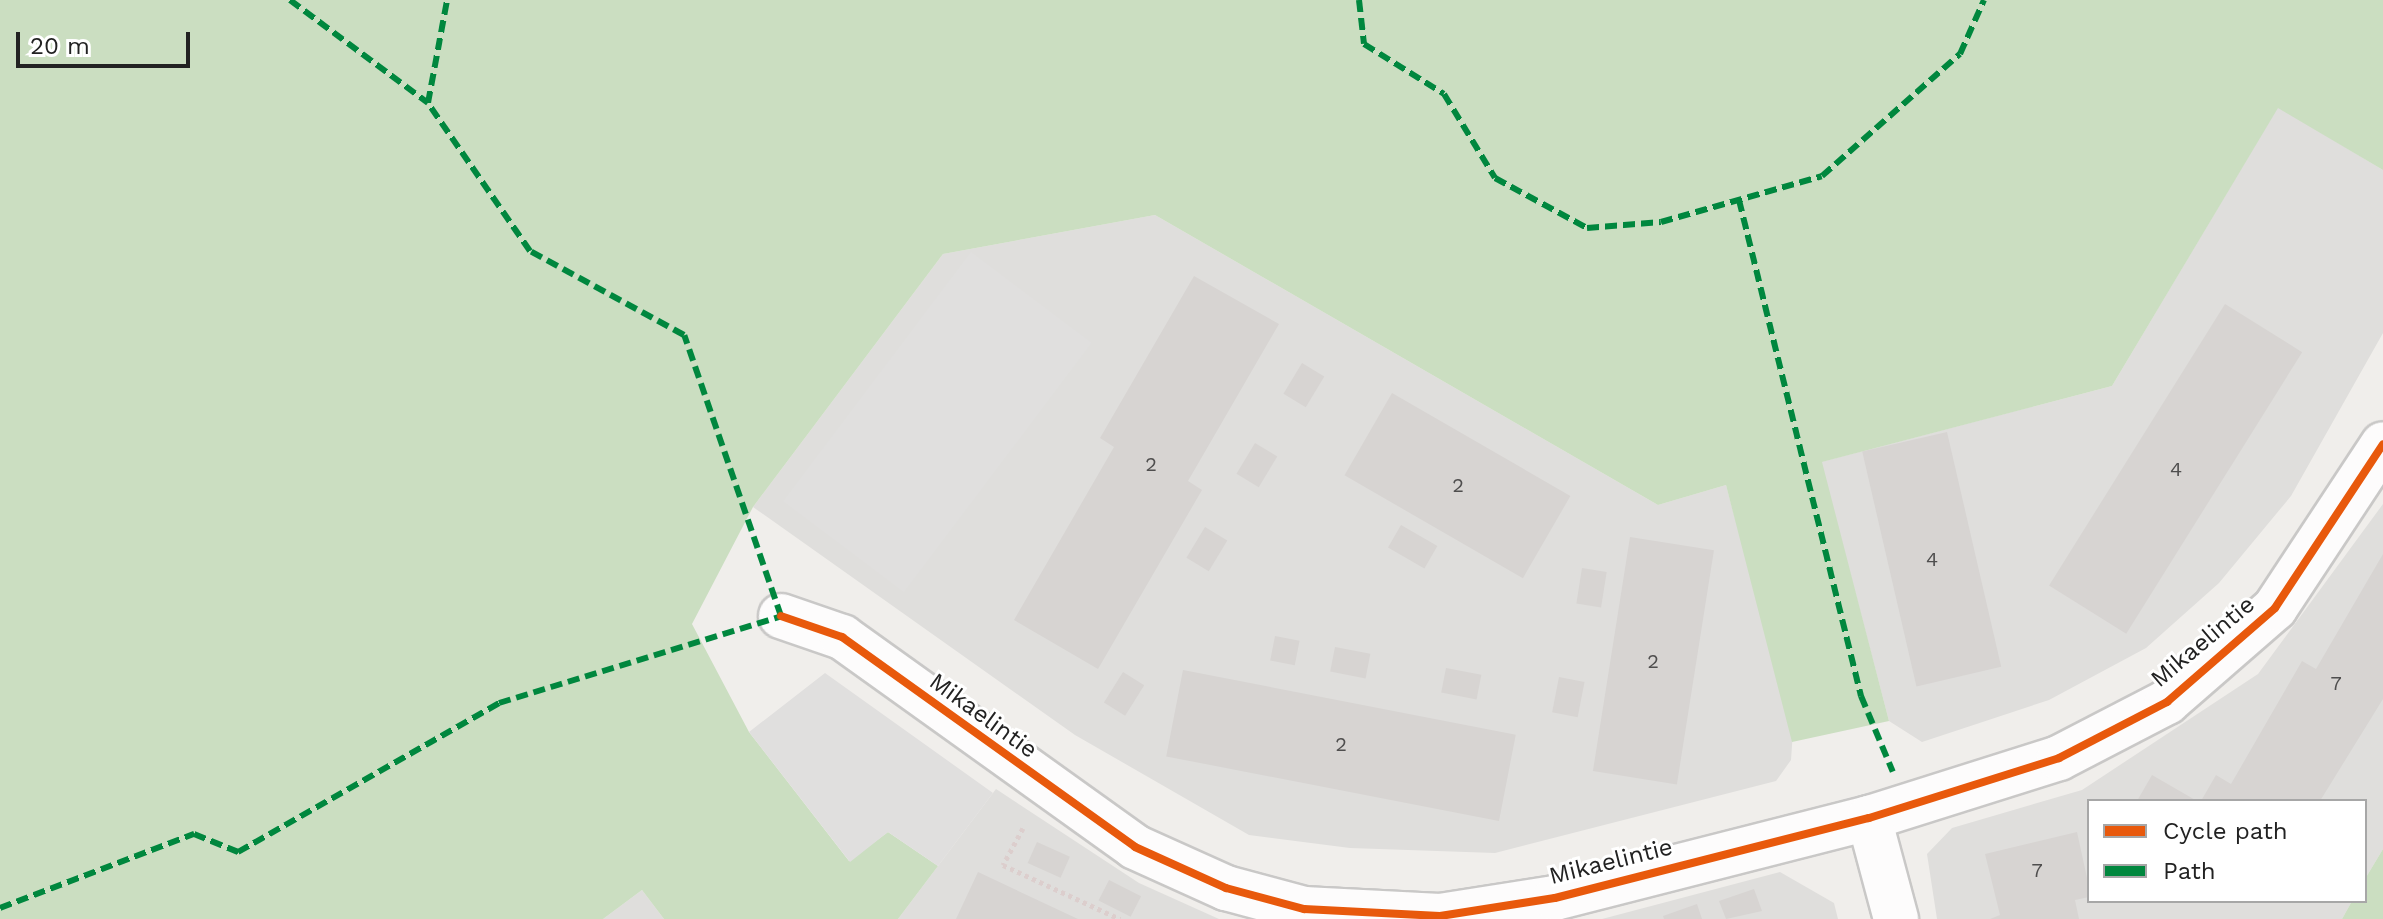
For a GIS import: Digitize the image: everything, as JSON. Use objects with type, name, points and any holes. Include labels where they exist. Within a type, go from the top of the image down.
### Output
[{"type":"street","name":"Mikaelintie","points":[[781,616],[842,637],[1135,847],[1226,888],[1304,909],[1440,916],[1555,898],[1869,818],[2059,758],[2167,702],[2275,608],[2383,444]]},
{"type":"street","points":[[1869,818],[1896,919]]},
{"type":"path","points":[[1026,823],[1003,865],[1120,919]]},
{"type":"shaded area","points":[[2278,107],[2383,170],[2383,333],[2291,496],[2219,583],[2146,648],[2049,700],[1922,742],[1889,721],[1821,462],[2112,386]]},
{"type":"shaded area","points":[[1155,215],[1658,505],[1726,485],[1793,731],[1791,760],[1776,781],[1495,853],[1350,848],[1249,835],[1075,735],[753,507],[943,254]]},
{"type":"shaded area","points":[[971,252],[1092,343],[904,592],[783,501]]},
{"type":"shaded area","points":[[2383,504],[2383,849],[2367,876],[2367,799],[2087,799],[2087,903],[2351,903],[2342,919],[1937,919],[1927,854],[1952,828],[2082,790],[2258,674]]},
{"type":"shaded area","points":[[825,673],[993,793],[938,866],[888,832],[850,862],[749,732]]},
{"type":"shaded area","points":[[996,789],[1139,883],[1219,919],[898,919]]},
{"type":"shaded area","points":[[1780,872],[1834,903],[1838,919],[1602,919]]},
{"type":"shaded area","points":[[642,890],[664,919],[603,919]]},
{"type":"green space","points":[[0,0],[2383,0],[2383,170],[2278,108],[2112,386],[1822,462],[1889,721],[1792,742],[1726,485],[1658,505],[1155,215],[943,254],[753,507],[692,624],[749,732],[849,861],[888,832],[938,866],[898,919],[664,919],[642,890],[603,919],[0,919]]},
{"type":"green space","points":[[2383,849],[2383,919],[2342,919],[2351,903],[2367,903],[2367,876]]},
{"type":"building","points":[[1194,276],[1279,324],[1188,481],[1202,490],[1098,669],[1014,620],[1114,447],[1100,438]]},
{"type":"building","points":[[2225,304],[2302,352],[2126,634],[2049,586]]},
{"type":"building","points":[[1302,363],[1324,376],[1306,407],[1283,394]]},
{"type":"building","points":[[1392,393],[1570,496],[1523,578],[1344,475]]},
{"type":"building","points":[[1947,432],[2001,667],[1916,686],[1862,452]]},
{"type":"building","points":[[1255,443],[1277,456],[1259,487],[1236,474]]},
{"type":"building","points":[[1401,525],[1437,546],[1424,569],[1388,548]]},
{"type":"building","points":[[1205,527],[1227,540],[1209,571],[1186,558]]},
{"type":"building","points":[[1630,537],[1714,550],[1677,784],[1593,771]]},
{"type":"building","points":[[2383,554],[2383,699],[2321,799],[2202,799],[2216,775],[2231,784],[2302,661],[2316,669]]},
{"type":"building","points":[[1582,568],[1607,572],[1601,607],[1576,604]]},
{"type":"building","points":[[1275,636],[1300,641],[1295,665],[1270,661]]},
{"type":"building","points":[[1335,647],[1370,654],[1366,678],[1330,672]]},
{"type":"building","points":[[1446,668],[1481,675],[1477,699],[1441,693]]},
{"type":"building","points":[[1183,670],[1516,735],[1499,821],[1166,756]]},
{"type":"building","points":[[1123,672],[1144,685],[1125,716],[1104,703]]},
{"type":"building","points":[[1559,677],[1585,682],[1578,717],[1552,712]]},
{"type":"building","points":[[2152,775],[2194,799],[2138,799]]},
{"type":"building","points":[[2077,832],[2087,878],[2087,897],[2075,900],[2079,919],[1990,919],[2000,915],[1985,854]]},
{"type":"building","points":[[1037,842],[1070,857],[1061,878],[1028,863]]},
{"type":"building","points":[[978,872],[1012,888],[1078,919],[956,919]]},
{"type":"building","points":[[1109,880],[1141,896],[1131,917],[1099,900]]},
{"type":"building","points":[[1754,889],[1762,911],[1726,919],[1719,901]]},
{"type":"building","points":[[1697,904],[1702,919],[1664,919],[1663,916]]},
{"type":"marked path","points":[[290,0],[428,103]]},
{"type":"marked path","points":[[0,908],[194,834],[238,852],[499,703],[781,616],[684,335],[530,251],[428,103],[447,0]]},
{"type":"marked path","points":[[1359,0],[1364,44],[1444,94],[1495,178],[1587,228],[1661,222],[1822,176],[1960,54],[1984,0]]},
{"type":"marked path","points":[[1739,200],[1861,696],[1893,772]]},
{"type":"cycle path","points":[[781,616],[842,637],[1135,847],[1226,888],[1304,909],[1440,916],[1555,898],[1869,818],[2059,758],[2167,702],[2275,608],[2383,444]]}]
